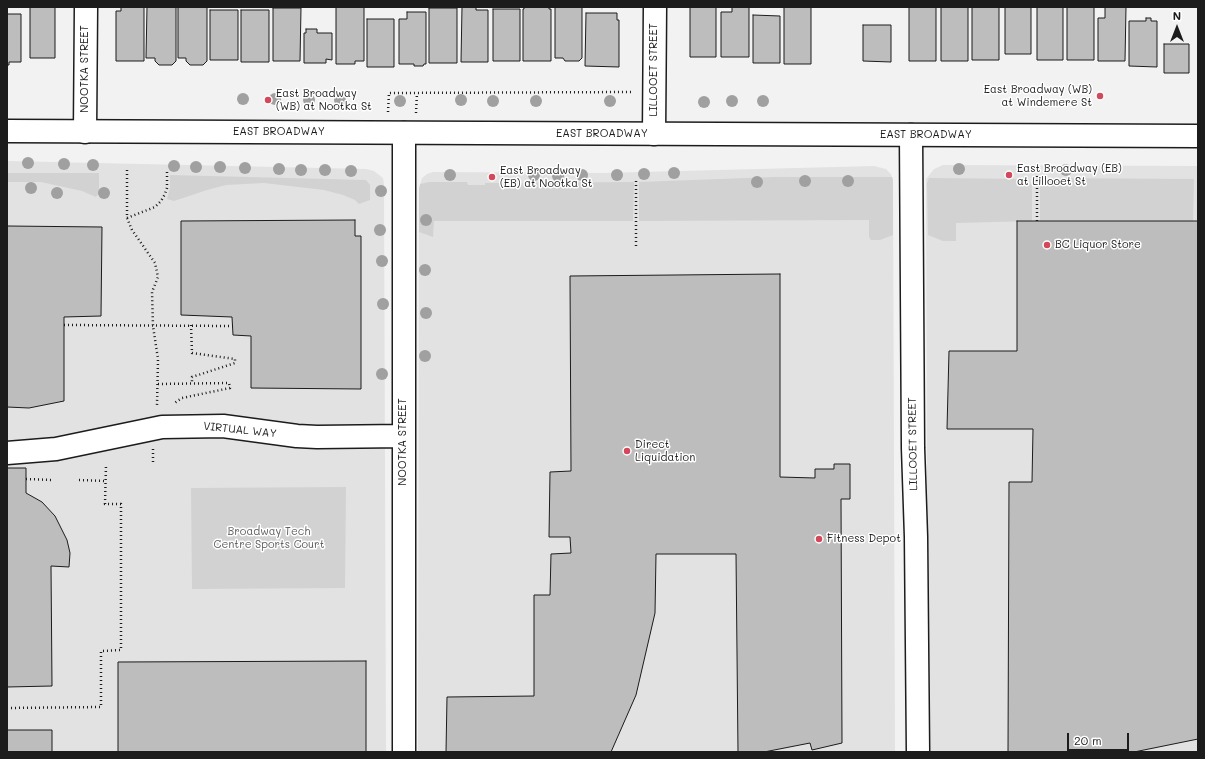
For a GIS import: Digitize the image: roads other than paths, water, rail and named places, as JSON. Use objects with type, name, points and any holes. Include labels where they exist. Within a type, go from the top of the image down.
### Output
[{"type":"street","name":"NOOTKA STREET","points":[[85,132],[86,7]]},
{"type":"street","name":"LILLOOET STREET","points":[[654,134],[655,7]]},
{"type":"street","name":"EAST BROADWAY","points":[[7,131],[1198,136]]},
{"type":"street","name":"NOOTKA STREET","points":[[404,133],[404,752]]},
{"type":"street","name":"LILLOOET STREET","points":[[911,135],[913,448],[916,537],[918,752]]},
{"type":"street","name":"VIRTUAL WAY","points":[[7,453],[56,449],[162,427],[223,426],[297,436],[317,437],[403,436]]},
{"type":"place","name":"East Broadway (WB) at Windemere St","points":[[1100,96]]},
{"type":"place","name":"East Broadway (WB) at Nootka St","points":[[268,100]]},
{"type":"place","name":"East Broadway (EB) at Lillooet St","points":[[1009,175]]},
{"type":"place","name":"East Broadway (EB) at Nootka St","points":[[492,177]]},
{"type":"place","name":"BC Liquor Store","points":[[1047,245]]},
{"type":"place","name":"Direct Liquidation","points":[[627,451]]},
{"type":"place","name":"Fitness Depot","points":[[819,539]]},
{"type":"park label","name":"Broadway Tech Centre Sports Court","points":[[269,538]]}]
